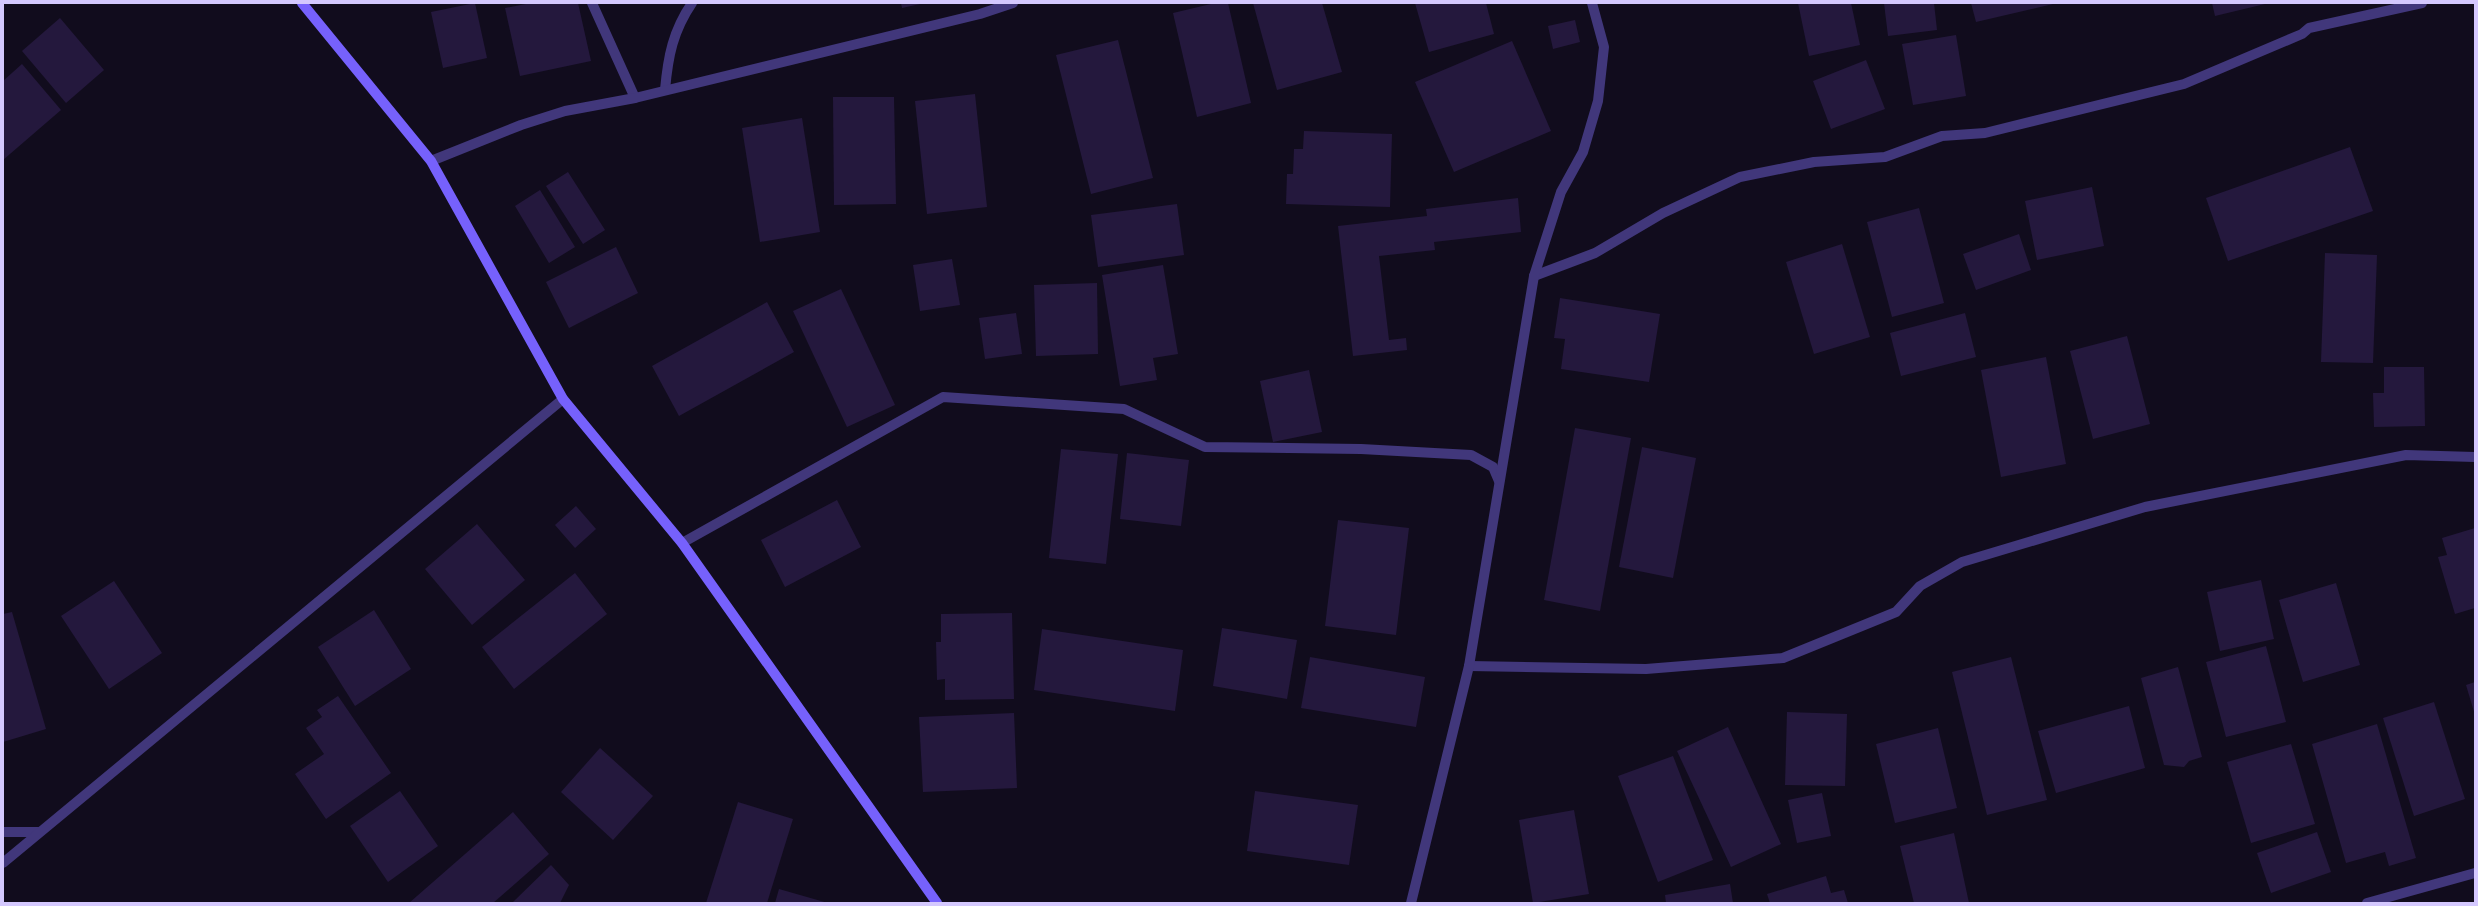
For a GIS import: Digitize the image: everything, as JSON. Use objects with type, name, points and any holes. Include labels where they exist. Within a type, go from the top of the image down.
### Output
[{"type":"street","points":[[302,3],[430,161],[563,399],[682,543],[937,903]]},
{"type":"street","points":[[592,3],[634,98]]},
{"type":"street","points":[[665,90],[668,53],[676,32],[692,3]]},
{"type":"street","points":[[430,161],[521,125],[565,111],[634,98],[980,14],[1013,3]]},
{"type":"street","points":[[1411,903],[1469,666],[1534,276],[1561,192],[1583,152],[1598,101],[1604,48],[1592,3]]},
{"type":"street","points":[[1534,276],[1595,252],[1663,213],[1740,177],[1814,162],[1885,157],[1942,136],[1986,133],[2184,84],[2302,34],[2309,28],[2422,3]]},
{"type":"street","points":[[682,543],[943,397],[1124,409],[1205,447],[1361,449],[1471,455],[1493,467],[1500,481]]},
{"type":"street","points":[[3,863],[563,399]]},
{"type":"street","points":[[1469,666],[1646,669],[1783,658],[1896,612],[1920,586],[1962,562],[2145,507],[2406,455],[2475,457]]},
{"type":"street","points":[[3,832],[39,832]]},
{"type":"street","points":[[2366,903],[2475,873]]},
{"type":"building","points":[[475,3],[487,58],[443,68],[431,12]]},
{"type":"building","points":[[531,3],[578,3],[591,61],[520,76],[505,8]]},
{"type":"building","points":[[901,3],[920,3],[920,4],[902,8]]},
{"type":"building","points":[[1215,3],[1228,3],[1251,103],[1197,117],[1173,13]]},
{"type":"building","points":[[1253,3],[1322,3],[1342,72],[1277,90]]},
{"type":"building","points":[[1415,3],[1486,3],[1494,34],[1429,52]]},
{"type":"building","points":[[1798,3],[1851,3],[1860,45],[1809,56]]},
{"type":"building","points":[[1884,3],[1934,3],[1937,30],[1888,36]]},
{"type":"building","points":[[1971,3],[2053,3],[2053,4],[1976,22]]},
{"type":"building","points":[[2212,3],[2265,3],[2265,4],[2215,16]]},
{"type":"building","points":[[60,18],[104,70],[66,103],[22,51]]},
{"type":"building","points":[[1575,20],[1580,42],[1553,49],[1548,26]]},
{"type":"building","points":[[1956,35],[1966,96],[1913,105],[1902,44]]},
{"type":"building","points":[[1118,40],[1153,178],[1091,194],[1056,55]]},
{"type":"building","points":[[1512,41],[1551,131],[1454,172],[1415,82]]},
{"type":"building","points":[[1866,60],[1885,109],[1831,129],[1813,81]]},
{"type":"building","points":[[22,64],[61,110],[3,160],[3,81]]},
{"type":"building","points":[[975,94],[987,207],[927,214],[915,101]]},
{"type":"building","points":[[833,97],[894,97],[896,204],[834,205]]},
{"type":"building","points":[[802,118],[820,232],[760,242],[742,128]]},
{"type":"building","points":[[1304,131],[1392,134],[1390,207],[1286,204],[1287,174],[1293,174],[1294,149],[1303,149]]},
{"type":"building","points":[[2350,147],[2373,211],[2228,261],[2206,198]]},
{"type":"building","points":[[568,172],[605,230],[583,244],[546,186]]},
{"type":"building","points":[[2092,187],[2104,246],[2037,260],[2025,201]]},
{"type":"building","points":[[540,190],[575,247],[549,263],[515,206]]},
{"type":"building","points":[[1518,198],[1521,232],[1434,242],[1435,250],[1379,256],[1389,340],[1406,338],[1407,350],[1353,356],[1338,226],[1427,216],[1426,209]]},
{"type":"building","points":[[1177,204],[1184,255],[1098,267],[1091,215]]},
{"type":"building","points":[[1919,208],[1944,303],[1892,317],[1867,222]]},
{"type":"building","points":[[2019,234],[2031,270],[1976,290],[1963,254]]},
{"type":"building","points":[[1842,244],[1870,337],[1814,354],[1786,262]]},
{"type":"building","points":[[616,247],[638,293],[569,328],[546,282]]},
{"type":"building","points":[[2325,253],[2377,255],[2373,363],[2321,362]]},
{"type":"building","points":[[952,259],[960,305],[920,311],[913,265]]},
{"type":"building","points":[[1163,265],[1178,354],[1153,358],[1157,380],[1120,386],[1102,275]]},
{"type":"building","points":[[1097,283],[1098,354],[1036,356],[1034,285]]},
{"type":"building","points":[[841,289],[895,405],[847,427],[793,311]]},
{"type":"building","points":[[1560,298],[1660,314],[1649,382],[1561,369],[1565,339],[1554,338]]},
{"type":"building","points":[[767,302],[794,352],[679,416],[652,366]]},
{"type":"building","points":[[1016,313],[1022,354],[985,359],[979,318]]},
{"type":"building","points":[[1965,313],[1976,357],[1901,376],[1890,333]]},
{"type":"building","points":[[2127,336],[2150,424],[2093,439],[2070,351]]},
{"type":"building","points":[[2046,357],[2066,464],[2001,477],[1981,370]]},
{"type":"building","points":[[2384,367],[2424,367],[2425,426],[2374,427],[2373,393],[2384,393]]},
{"type":"building","points":[[1309,370],[1322,432],[1273,442],[1260,381]]},
{"type":"building","points":[[1575,428],[1631,438],[1600,611],[1544,600]]},
{"type":"building","points":[[1642,447],[1696,458],[1673,578],[1619,567]]},
{"type":"building","points":[[1061,449],[1118,454],[1106,564],[1049,558]]},
{"type":"building","points":[[1127,453],[1189,460],[1181,526],[1120,519]]},
{"type":"building","points":[[837,500],[861,547],[785,587],[761,540]]},
{"type":"building","points":[[576,506],[596,529],[575,548],[555,525]]},
{"type":"building","points":[[1338,520],[1409,528],[1396,635],[1325,626]]},
{"type":"building","points":[[477,524],[525,580],[472,625],[425,569]]},
{"type":"building","points":[[2475,528],[2475,608],[2455,614],[2438,557],[2447,555],[2442,538]]},
{"type":"building","points":[[575,573],[607,614],[514,689],[482,647]]},
{"type":"building","points":[[2261,580],[2274,639],[2220,651],[2207,592]]},
{"type":"building","points":[[114,581],[162,653],[109,689],[61,616]]},
{"type":"building","points":[[2336,583],[2360,665],[2303,682],[2279,600]]},
{"type":"building","points":[[374,610],[411,669],[355,706],[318,647]]},
{"type":"building","points":[[12,612],[46,729],[3,742],[3,614]]},
{"type":"building","points":[[1012,613],[1014,699],[945,700],[945,679],[937,680],[936,642],[941,642],[941,614]]},
{"type":"building","points":[[1222,628],[1297,640],[1287,699],[1213,686]]},
{"type":"building","points":[[1042,629],[1183,650],[1175,711],[1034,690]]},
{"type":"building","points":[[2266,646],[2286,722],[2226,737],[2206,662]]},
{"type":"building","points":[[1310,657],[1425,677],[1416,727],[1301,708]]},
{"type":"building","points":[[2011,657],[2047,800],[1987,815],[1952,672]]},
{"type":"building","points":[[2178,667],[2202,757],[2189,761],[2184,767],[2164,765],[2141,678]]},
{"type":"building","points":[[2475,682],[2475,715],[2466,685]]},
{"type":"building","points":[[338,696],[391,773],[326,819],[295,774],[324,754],[306,728],[322,717],[317,710]]},
{"type":"building","points":[[2434,702],[2465,799],[2414,816],[2383,718]]},
{"type":"building","points":[[2129,706],[2145,768],[2056,793],[2038,731]]},
{"type":"building","points":[[1787,712],[1847,714],[1845,786],[1785,785]]},
{"type":"building","points":[[1014,713],[1017,788],[923,792],[919,717]]},
{"type":"building","points":[[2377,724],[2416,858],[2389,866],[2385,852],[2346,863],[2312,744]]},
{"type":"building","points":[[1728,727],[1781,844],[1731,867],[1677,751]]},
{"type":"building","points":[[1938,728],[1957,808],[1895,823],[1876,744]]},
{"type":"building","points":[[2291,744],[2315,824],[2251,843],[2227,762]]},
{"type":"building","points":[[600,748],[653,796],[613,840],[561,792]]},
{"type":"building","points":[[1673,756],[1713,860],[1658,882],[1618,776]]},
{"type":"building","points":[[400,791],[438,846],[388,882],[350,826]]},
{"type":"building","points":[[1255,791],[1358,805],[1349,865],[1247,851]]},
{"type":"building","points":[[1822,793],[1831,836],[1797,843],[1788,800]]},
{"type":"building","points":[[738,802],[793,819],[767,903],[706,903]]},
{"type":"building","points":[[1574,810],[1589,894],[1533,903],[1519,820]]},
{"type":"building","points":[[513,812],[549,854],[493,903],[409,903]]},
{"type":"building","points":[[2317,832],[2331,872],[2271,893],[2257,853]]},
{"type":"building","points":[[1954,833],[1969,903],[1914,903],[1900,846]]},
{"type":"building","points":[[551,865],[569,885],[560,903],[512,903]]},
{"type":"building","points":[[1826,876],[1831,893],[1844,890],[1848,903],[1770,903],[1767,894]]},
{"type":"building","points":[[1730,884],[1733,903],[1666,903],[1665,895]]},
{"type":"building","points":[[779,889],[828,903],[775,903]]}]
